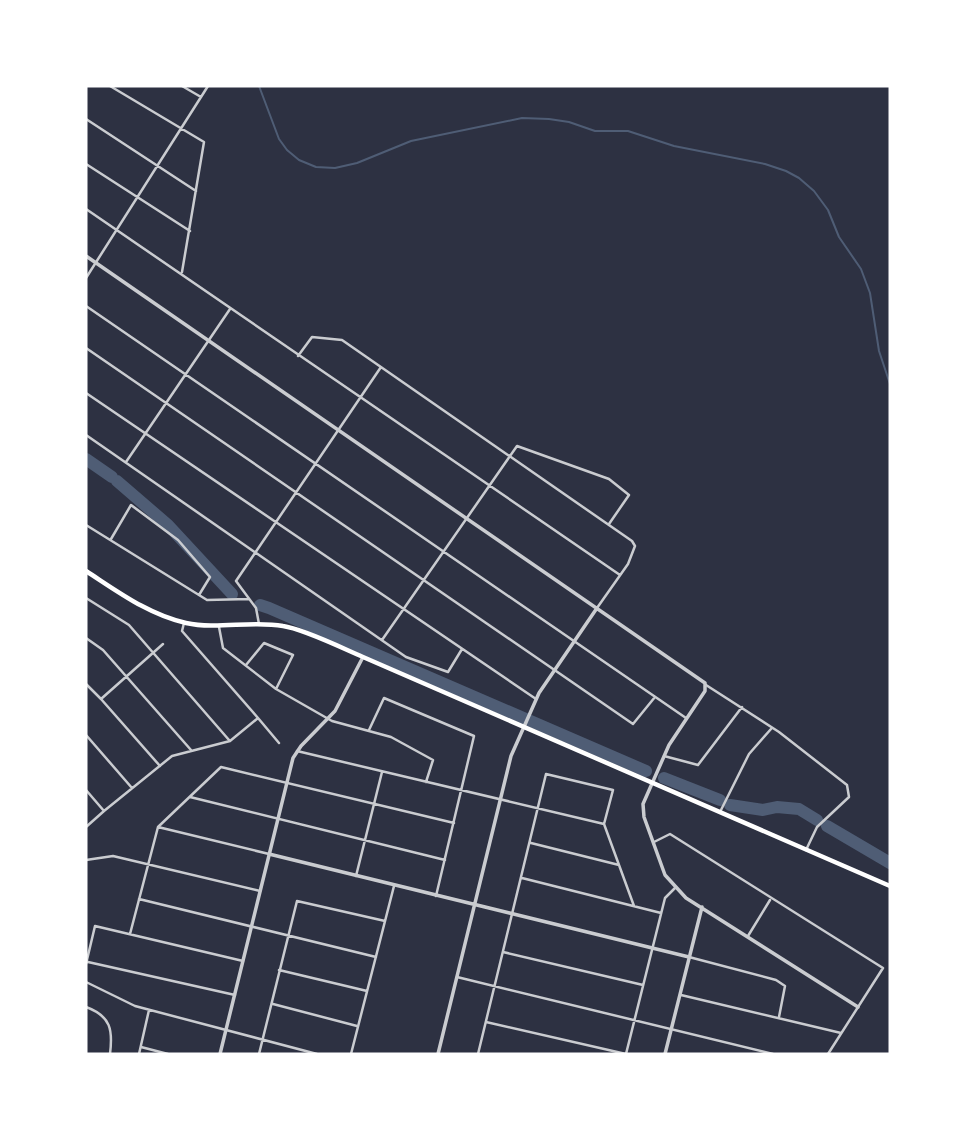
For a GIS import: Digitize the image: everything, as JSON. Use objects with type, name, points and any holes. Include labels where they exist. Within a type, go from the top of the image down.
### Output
[{"type":"highway","points":[[86,571],[145,608],[184,622],[219,627],[260,624],[284,626],[363,657],[890,886]]},
{"type":"street","points":[[110,86],[204,142],[182,274]]},
{"type":"street","points":[[182,86],[201,97]]},
{"type":"street","points":[[86,278],[208,86]]},
{"type":"street","points":[[86,119],[197,191]]},
{"type":"street","points":[[86,164],[190,231]]},
{"type":"street","points":[[86,209],[620,576]]},
{"type":"street","points":[[86,256],[706,685],[779,732],[847,785],[849,797],[817,827],[806,850]]},
{"type":"street","points":[[86,306],[687,719]]},
{"type":"street","points":[[126,462],[231,308]]},
{"type":"street","points":[[298,356],[312,337],[342,340],[609,524],[635,546],[628,564],[536,699],[511,756],[438,1054]]},
{"type":"street","points":[[86,348],[633,724],[655,697]]},
{"type":"street","points":[[260,624],[256,608],[236,581],[381,367]]},
{"type":"street","points":[[86,393],[536,699]]},
{"type":"street","points":[[86,435],[406,657],[448,672],[462,649]]},
{"type":"street","points":[[382,640],[517,446],[609,479],[629,495],[609,524]]},
{"type":"street","points":[[110,540],[131,505],[178,540],[210,577],[199,595]]},
{"type":"street","points":[[86,525],[207,600],[249,598]]},
{"type":"street","points":[[86,598],[129,625],[230,741]]},
{"type":"street","points":[[184,622],[182,631],[279,743]]},
{"type":"street","points":[[219,627],[223,648],[276,689],[327,719],[391,737],[433,760],[426,782]]},
{"type":"street","points":[[86,639],[103,650],[192,751]]},
{"type":"street","points":[[246,665],[264,643],[293,655],[276,689]]},
{"type":"street","points":[[101,699],[163,644]]},
{"type":"street","points":[[220,1054],[293,758],[340,704],[363,657]]},
{"type":"street","points":[[86,684],[160,766]]},
{"type":"street","points":[[706,685],[704,693],[664,756],[651,783],[643,810],[665,875],[686,898],[858,1007]]},
{"type":"street","points":[[369,730],[384,698],[474,736],[436,896]]},
{"type":"street","points":[[664,756],[698,765],[742,707]]},
{"type":"street","points":[[86,827],[172,756],[230,741],[258,718]]},
{"type":"street","points":[[720,813],[749,754],[771,729]]},
{"type":"street","points":[[86,735],[133,788]]},
{"type":"street","points":[[297,751],[604,824]]},
{"type":"street","points":[[130,934],[158,827],[221,767],[454,823]]},
{"type":"street","points":[[356,876],[382,772]]},
{"type":"street","points":[[478,1054],[546,774],[613,790],[604,824],[634,906]]},
{"type":"street","points":[[86,790],[104,811]]},
{"type":"street","points":[[190,797],[445,860]]},
{"type":"street","points":[[158,827],[776,980],[785,986],[779,1017]]},
{"type":"street","points":[[653,842],[670,834],[883,968],[828,1054]]},
{"type":"street","points":[[529,842],[619,865]]},
{"type":"street","points":[[86,860],[113,856],[260,891]]},
{"type":"street","points":[[521,878],[661,913]]},
{"type":"street","points":[[351,1054],[394,886]]},
{"type":"street","points":[[486,1022],[626,1054],[665,898],[676,887]]},
{"type":"street","points":[[139,899],[376,957]]},
{"type":"street","points":[[748,936],[770,899]]},
{"type":"street","points":[[259,1054],[297,901],[385,921]]},
{"type":"street","points":[[665,1054],[702,907]]},
{"type":"street","points":[[235,995],[86,963],[95,926],[243,961]]},
{"type":"street","points":[[503,952],[643,985]]},
{"type":"street","points":[[279,970],[367,991]]},
{"type":"street","points":[[457,977],[773,1054]]},
{"type":"street","points":[[86,982],[135,1006],[317,1054]]},
{"type":"street","points":[[680,994],[841,1033]]},
{"type":"street","points":[[271,1004],[358,1026]]},
{"type":"street","points":[[86,1007],[99,1011],[109,1023],[112,1039],[110,1054]]},
{"type":"street","points":[[139,1054],[149,1010]]},
{"type":"street","points":[[141,1047],[168,1054]]},
{"type":"waterway","points":[[259,86],[279,139],[299,160],[316,167],[335,168],[357,163],[411,141],[522,118],[569,122],[595,131],[628,131],[674,146],[765,164],[786,171],[814,191],[828,210],[839,237],[861,269],[870,293],[879,351],[890,384]]},
{"type":"waterway","points":[[86,459],[112,477]]},
{"type":"waterway","points":[[117,481],[168,525],[232,594]]},
{"type":"waterway","points":[[260,605],[646,771]]},
{"type":"waterway","points":[[664,778],[720,800]]},
{"type":"waterway","points":[[730,805],[763,810],[777,807],[799,809],[817,820]]},
{"type":"waterway","points":[[827,826],[890,863]]}]
